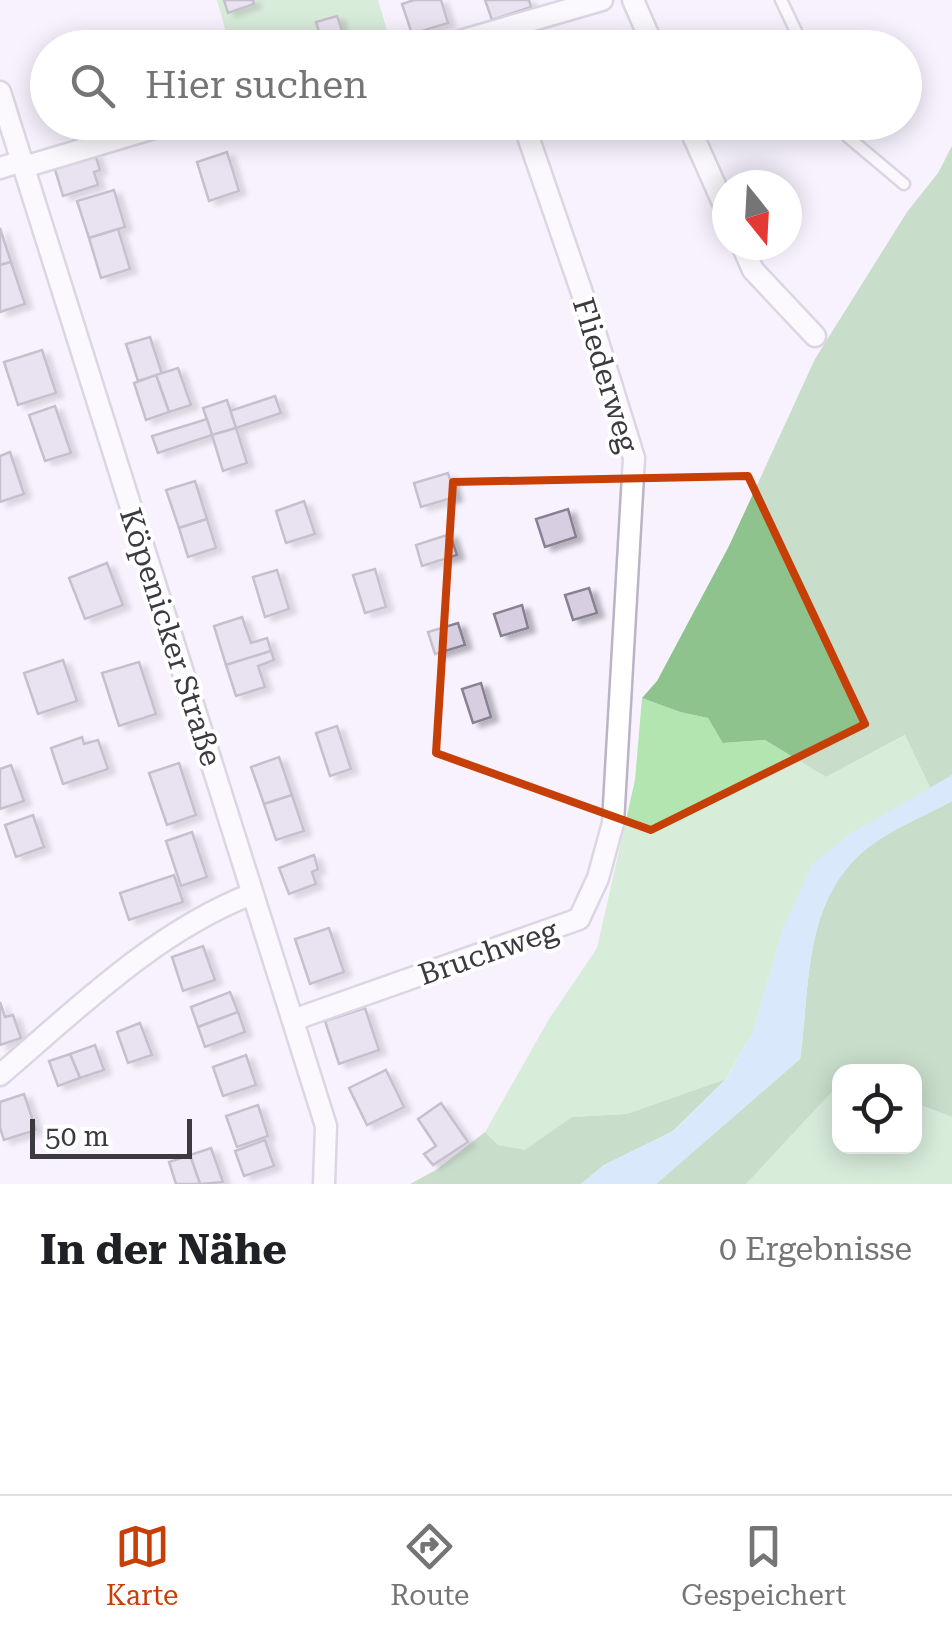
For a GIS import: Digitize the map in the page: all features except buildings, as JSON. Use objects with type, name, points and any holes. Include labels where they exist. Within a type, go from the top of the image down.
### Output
[{"type":"street","points":[[521,30],[599,0]]},
{"type":"street","points":[[633,0],[646,30]]},
{"type":"street","name":"Köpenicker Straße","points":[[0,92],[326,1126],[324,1184]]},
{"type":"street","points":[[0,168],[109,140]]},
{"type":"street","name":"Fliederweg","points":[[529,140],[634,458],[620,696]]},
{"type":"street","points":[[696,140],[712,177]]},
{"type":"street","points":[[749,260],[753,270],[815,336]]},
{"type":"street","name":"Bruchweg","points":[[292,1020],[579,919],[598,878],[613,823],[620,696]]},
{"type":"street","points":[[0,1075],[134,964],[189,926],[252,894]]},
{"type":"lane","points":[[781,0],[795,30]]},
{"type":"lane","points":[[853,140],[904,184]]},
{"type":"highlighted area","points":[[748,476],[865,724],[651,830],[436,753],[453,482]]},
{"type":"green space","points":[[217,0],[378,0],[387,30],[225,30]]},
{"type":"green space","points":[[952,146],[952,775],[931,789],[905,735],[826,777],[765,740],[723,743],[708,718],[642,698],[657,681],[729,546],[815,359]]},
{"type":"green space","points":[[642,698],[708,718],[724,743],[765,740],[826,777],[906,735],[931,789],[850,834],[783,928],[753,1032],[726,1079],[627,1114],[572,1117],[525,1151],[498,1145],[485,1132],[549,1019],[597,948],[635,780]]},
{"type":"green space","points":[[952,801],[952,1117],[922,1106],[922,1064],[832,1064],[832,1092],[746,1184],[656,1184],[800,1059],[809,972],[821,916],[848,867],[879,839]]},
{"type":"green space","points":[[726,1079],[673,1131],[604,1165],[581,1184],[410,1184],[436,1170],[485,1132],[498,1145],[525,1150],[572,1117],[627,1114]]},
{"type":"green space","points":[[832,1091],[832,1154],[922,1154],[922,1106],[952,1117],[952,1184],[746,1184]]},
{"type":"water","points":[[952,775],[952,801],[870,846],[848,867],[832,891],[814,944],[800,1059],[656,1184],[581,1184],[604,1165],[674,1131],[727,1078],[753,1032],[783,928],[813,863],[850,834]]}]
